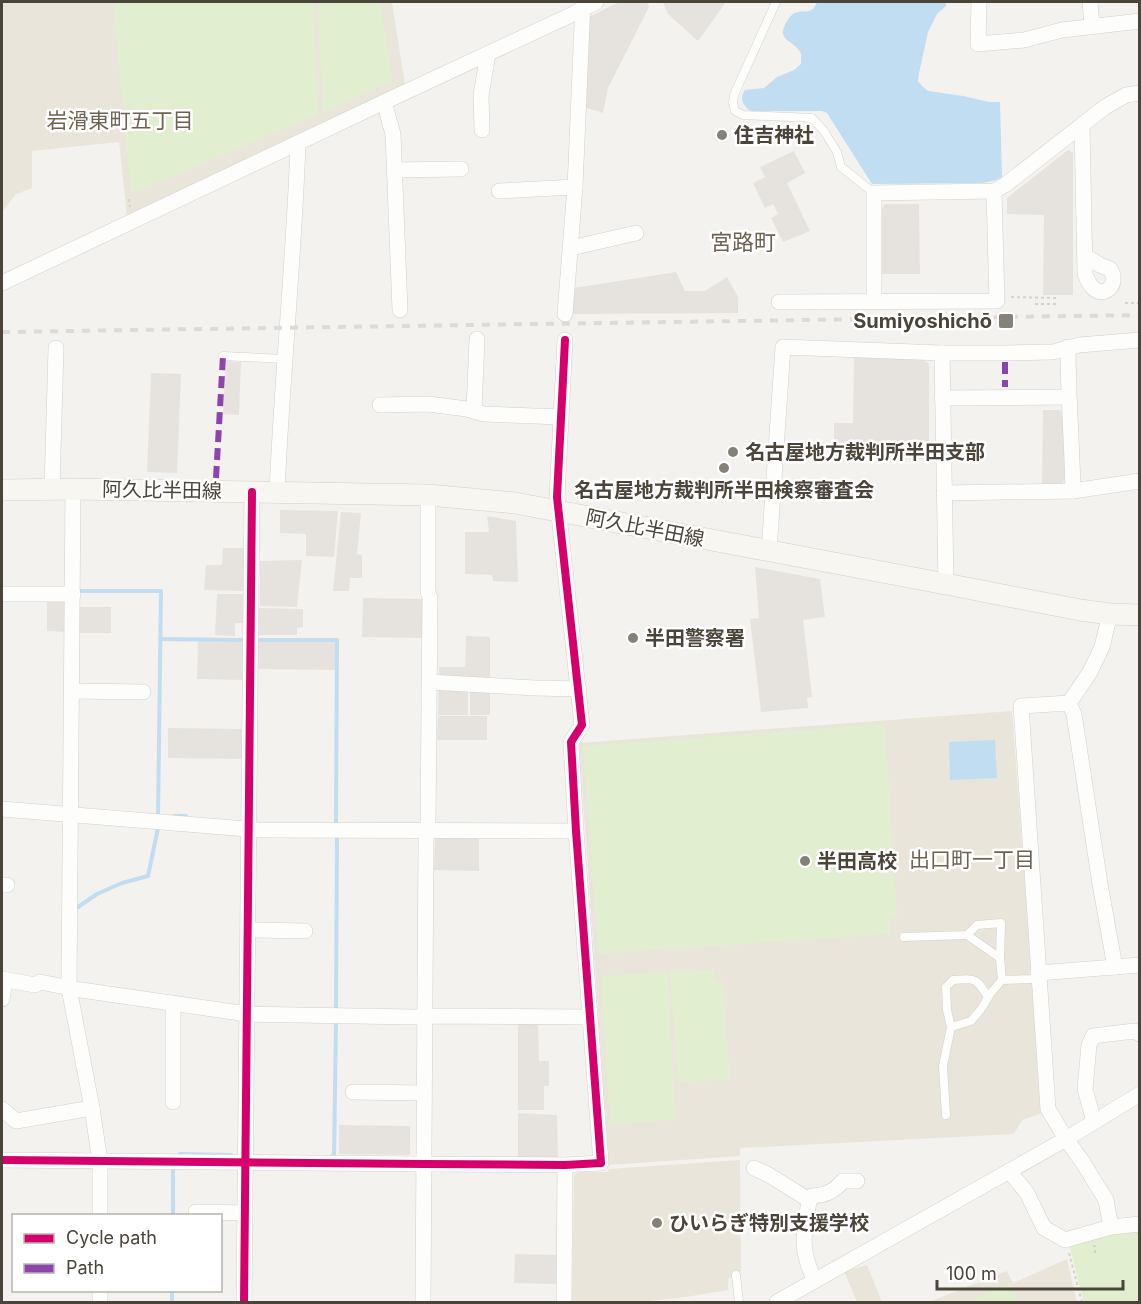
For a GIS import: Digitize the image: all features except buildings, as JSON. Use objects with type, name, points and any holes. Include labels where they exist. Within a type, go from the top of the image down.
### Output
[{"type":"main road","name":"阿久比半田線","points":[[2,490],[428,495],[514,503],[1080,610],[1140,615]]},
{"type":"street","points":[[979,2],[978,44],[1024,40],[1062,30],[1140,21]]},
{"type":"street","points":[[1090,2],[1092,26]]},
{"type":"street","points":[[2,283],[488,54],[587,4]]},
{"type":"street","points":[[565,314],[587,4]]},
{"type":"street","points":[[482,130],[481,95],[488,54]]},
{"type":"street","points":[[874,302],[874,193],[994,191],[1005,185],[1106,107],[1126,95],[1140,93]]},
{"type":"street","points":[[384,102],[393,134],[400,310]]},
{"type":"street","points":[[1082,125],[1085,255]]},
{"type":"street","points":[[277,492],[298,144]]},
{"type":"street","points":[[394,170],[461,169]]},
{"type":"street","points":[[500,191],[574,187]]},
{"type":"street","points":[[779,302],[996,301],[994,191]]},
{"type":"street","points":[[571,248],[636,233]]},
{"type":"street","points":[[474,411],[477,339]]},
{"type":"street","points":[[2,1161],[565,1165],[601,1162],[576,831],[572,742],[582,725],[557,497],[565,340]]},
{"type":"street","points":[[769,551],[783,347],[942,353],[1053,352],[1079,345],[1140,340]]},
{"type":"street","points":[[1068,347],[1073,491]]},
{"type":"street","points":[[56,348],[62,489],[73,594],[69,987],[100,1161],[100,1214]]},
{"type":"street","points":[[942,353],[946,584]]},
{"type":"street","points":[[942,398],[1068,397]]},
{"type":"street","points":[[380,405],[428,404],[484,414],[561,417]]},
{"type":"street","points":[[944,493],[1073,491],[1140,481]]},
{"type":"street","points":[[244,1302],[252,492]]},
{"type":"street","points":[[423,1302],[430,598],[428,591],[428,495]]},
{"type":"street","points":[[2,594],[73,594]]},
{"type":"street","points":[[1069,703],[1090,672],[1102,647],[1110,614]]},
{"type":"street","points":[[429,682],[579,689]]},
{"type":"street","points":[[72,692],[143,692]]},
{"type":"street","points":[[1069,703],[1074,714],[1115,967]]},
{"type":"street","points":[[1069,703],[1021,706],[1048,1110],[1106,1200],[1111,1227]]},
{"type":"street","points":[[2,809],[249,829],[576,831]]},
{"type":"street","points":[[248,930],[305,931]]},
{"type":"street","points":[[1038,973],[1140,965]]},
{"type":"street","points":[[2,999],[3,979],[35,985],[40,982],[247,1014],[589,1017]]},
{"type":"street","points":[[173,1004],[173,1102]]},
{"type":"street","points":[[1094,1122],[1085,1089],[1089,1045],[1093,1036],[1134,1031],[1140,1034]]},
{"type":"street","points":[[352,1092],[424,1094]]},
{"type":"street","points":[[777,1302],[1066,1139],[1140,1094]]},
{"type":"street","points":[[2,1109],[16,1121],[92,1108]]},
{"type":"street","points":[[564,1302],[565,1165]]},
{"type":"street","points":[[754,1168],[770,1175],[809,1200]]},
{"type":"street","points":[[1010,1171],[1027,1193],[1044,1228],[1065,1240],[1111,1227],[1140,1224]]},
{"type":"street","points":[[815,1281],[804,1253],[804,1232],[809,1200],[812,1196],[825,1195],[835,1190],[843,1181],[857,1181]]},
{"type":"street","points":[[196,1212],[245,1213]]},
{"type":"lane","points":[[776,2],[735,95],[733,103],[735,111],[743,115],[812,118],[821,127],[837,152],[842,167],[874,193]]},
{"type":"lane","points":[[223,356],[284,358]]},
{"type":"lane","points":[[951,1027],[971,1021],[1002,980],[999,958],[1001,923],[977,925],[967,936]]},
{"type":"lane","points":[[904,937],[967,936],[999,958]]},
{"type":"lane","points":[[1002,980],[1032,979],[1038,973]]},
{"type":"lane","points":[[946,1115],[943,1066],[951,1027],[947,1010],[946,987],[953,980],[970,978],[980,984],[988,997]]},
{"type":"lane","points":[[736,1275],[739,1302]]},
{"type":"path","points":[[996,297],[1056,298]]},
{"type":"path","points":[[1125,303],[1140,303]]},
{"type":"path","points":[[1035,304],[1056,304]]},
{"type":"path","points":[[1065,1240],[1082,1302]]},
{"type":"shaded area","points":[[2,2],[392,2],[405,85],[127,217],[119,142],[32,151],[32,188],[16,194],[2,212]]},
{"type":"shaded area","points":[[619,2],[647,2],[649,7],[608,88],[603,113],[584,107],[589,17]]},
{"type":"shaded area","points":[[663,2],[726,2],[698,41],[668,14]]},
{"type":"shaded area","points":[[1068,150],[1073,153],[1073,295],[1043,295],[1044,215],[1007,214],[1007,198]]},
{"type":"shaded area","points":[[794,151],[805,173],[787,183],[810,231],[783,242],[771,218],[778,214],[773,204],[765,208],[753,183],[765,177],[760,167]]},
{"type":"shaded area","points":[[885,204],[919,204],[920,274],[882,274],[882,209]]},
{"type":"shaded area","points":[[676,272],[685,291],[705,291],[727,277],[738,297],[738,313],[573,314],[574,288]]},
{"type":"shaded area","points":[[854,356],[922,359],[929,364],[929,459],[834,457],[834,423],[853,423]]},
{"type":"shaded area","points":[[226,361],[241,362],[239,415],[223,414]]},
{"type":"shaded area","points":[[151,373],[181,374],[177,473],[147,472]]},
{"type":"shaded area","points":[[1043,410],[1059,410],[1064,414],[1065,478],[1062,485],[1042,485]]},
{"type":"shaded area","points":[[280,510],[338,511],[334,557],[306,556],[306,534],[280,533]]},
{"type":"shaded area","points":[[341,512],[361,513],[357,554],[362,555],[362,578],[350,578],[349,591],[333,591]]},
{"type":"shaded area","points":[[487,516],[516,521],[518,582],[493,581],[492,575],[465,574],[465,532],[489,532]]},
{"type":"shaded area","points":[[223,548],[244,548],[244,591],[204,590],[206,565],[222,565]]},
{"type":"shaded area","points":[[302,560],[297,607],[260,606],[260,561]]},
{"type":"shaded area","points":[[755,567],[820,579],[825,617],[803,620],[812,697],[807,698],[808,708],[761,712],[750,619],[759,618]]},
{"type":"shaded area","points":[[217,594],[246,594],[245,623],[235,623],[235,636],[215,635]]},
{"type":"shaded area","points":[[363,598],[422,599],[422,638],[362,637]]},
{"type":"shaded area","points":[[47,601],[66,602],[65,632],[47,631]]},
{"type":"shaded area","points":[[79,607],[111,607],[111,633],[79,633]]},
{"type":"shaded area","points":[[259,608],[303,609],[303,627],[297,628],[297,635],[259,635]]},
{"type":"shaded area","points":[[466,636],[490,637],[490,679],[439,677],[439,667],[465,667]]},
{"type":"shaded area","points":[[258,640],[337,641],[336,670],[258,669]]},
{"type":"shaded area","points":[[198,641],[245,642],[244,680],[197,679]]},
{"type":"shaded area","points":[[470,686],[490,687],[490,715],[470,715]]},
{"type":"shaded area","points":[[439,687],[468,688],[468,715],[438,715]]},
{"type":"shaded area","name":"半田高校","points":[[1012,711],[1042,1113],[1022,1120],[1014,1134],[740,1148],[740,1156],[609,1165],[579,743]]},
{"type":"shaded area","points":[[438,716],[487,716],[487,740],[437,740]]},
{"type":"shaded area","points":[[168,728],[245,729],[245,759],[168,758]]},
{"type":"shaded area","points":[[440,835],[479,836],[479,871],[434,870],[435,839]]},
{"type":"shaded area","points":[[518,1022],[538,1022],[539,1061],[549,1061],[549,1086],[544,1086],[544,1110],[518,1110]]},
{"type":"shaded area","points":[[518,1113],[557,1115],[558,1160],[518,1158]]},
{"type":"shaded area","points":[[339,1125],[410,1126],[410,1155],[339,1154]]},
{"type":"shaded area","name":"ひいらぎ特別支援学校","points":[[740,1160],[741,1271],[728,1279],[728,1290],[640,1302],[572,1302],[574,1175],[580,1172],[608,1172],[609,1169]]},
{"type":"shaded area","points":[[515,1254],[558,1255],[557,1284],[514,1283]]},
{"type":"shaded area","points":[[1067,1259],[1077,1302],[929,1302],[1007,1271],[1013,1283]]},
{"type":"shaded area","points":[[867,1265],[882,1302],[857,1302],[844,1271]]},
{"type":"green space","points":[[113,2],[313,2],[318,114],[131,194]]},
{"type":"green space","points":[[318,2],[380,2],[393,80],[323,113]]},
{"type":"green space","points":[[885,724],[897,917],[889,918],[890,934],[598,954],[583,746]]},
{"type":"green space","points":[[714,970],[715,982],[723,982],[730,1080],[678,1082],[670,972]]},
{"type":"green space","points":[[667,972],[676,1120],[610,1124],[601,976]]},
{"type":"green space","points":[[1139,1230],[1139,1302],[1084,1302],[1069,1244],[1101,1234]]},
{"type":"green space","points":[[1010,1283],[1019,1302],[969,1302],[969,1301]]},
{"type":"water","points":[[817,2],[946,2],[946,6],[937,14],[928,32],[918,81],[928,91],[1000,102],[1002,177],[983,183],[872,184],[827,113],[822,111],[751,111],[748,109],[742,99],[745,90],[764,88],[777,77],[794,70],[801,64],[801,54],[786,39],[783,32],[784,27],[793,14],[810,11]]},
{"type":"water","points":[[995,740],[997,778],[950,780],[949,742]]},
{"type":"waterway","points":[[79,591],[161,591],[158,816],[160,816]]},
{"type":"waterway","points":[[160,639],[242,640]]},
{"type":"waterway","points":[[257,640],[337,640],[336,824]]},
{"type":"waterway","points":[[174,816],[186,816]]},
{"type":"waterway","points":[[78,907],[97,894],[122,883],[148,876],[158,828]]},
{"type":"waterway","points":[[336,1011],[337,837]]},
{"type":"waterway","points":[[332,1156],[334,1156],[336,1021]]},
{"type":"waterway","points":[[180,1154],[231,1155]]},
{"type":"waterway","points":[[173,1170],[173,1214]]},
{"type":"waterway","points":[[172,1292],[172,1302]]},
{"type":"railway","points":[[2,332],[1140,315]]},
{"type":"marked path","points":[[216,478],[223,356]]},
{"type":"marked path","points":[[1005,362],[1005,387]]},
{"type":"cycle path","points":[[2,1160],[565,1165],[601,1163],[571,742],[582,725],[557,497],[565,340]]},
{"type":"cycle path","points":[[244,1302],[252,492]]},
{"type":"place","name":"住吉神社","points":[[722,135]]},
{"type":"place","name":"Sumiyoshichō","points":[[1006,321]]},
{"type":"place","name":"名古屋地方裁判所半田支部","points":[[733,452]]},
{"type":"place","name":"名古屋地方裁判所半田検察審査会","points":[[724,468]]},
{"type":"place","name":"半田警察署","points":[[633,638]]},
{"type":"place","name":"半田高校","points":[[805,861]]},
{"type":"place","name":"ひいらぎ特別支援学校","points":[[657,1223]]},
{"type":"district","name":"岩滑東町五丁目","points":[[120,121]]},
{"type":"district","name":"宮路町","points":[[743,242]]},
{"type":"district","name":"出口町一丁目","points":[[972,860]]}]
